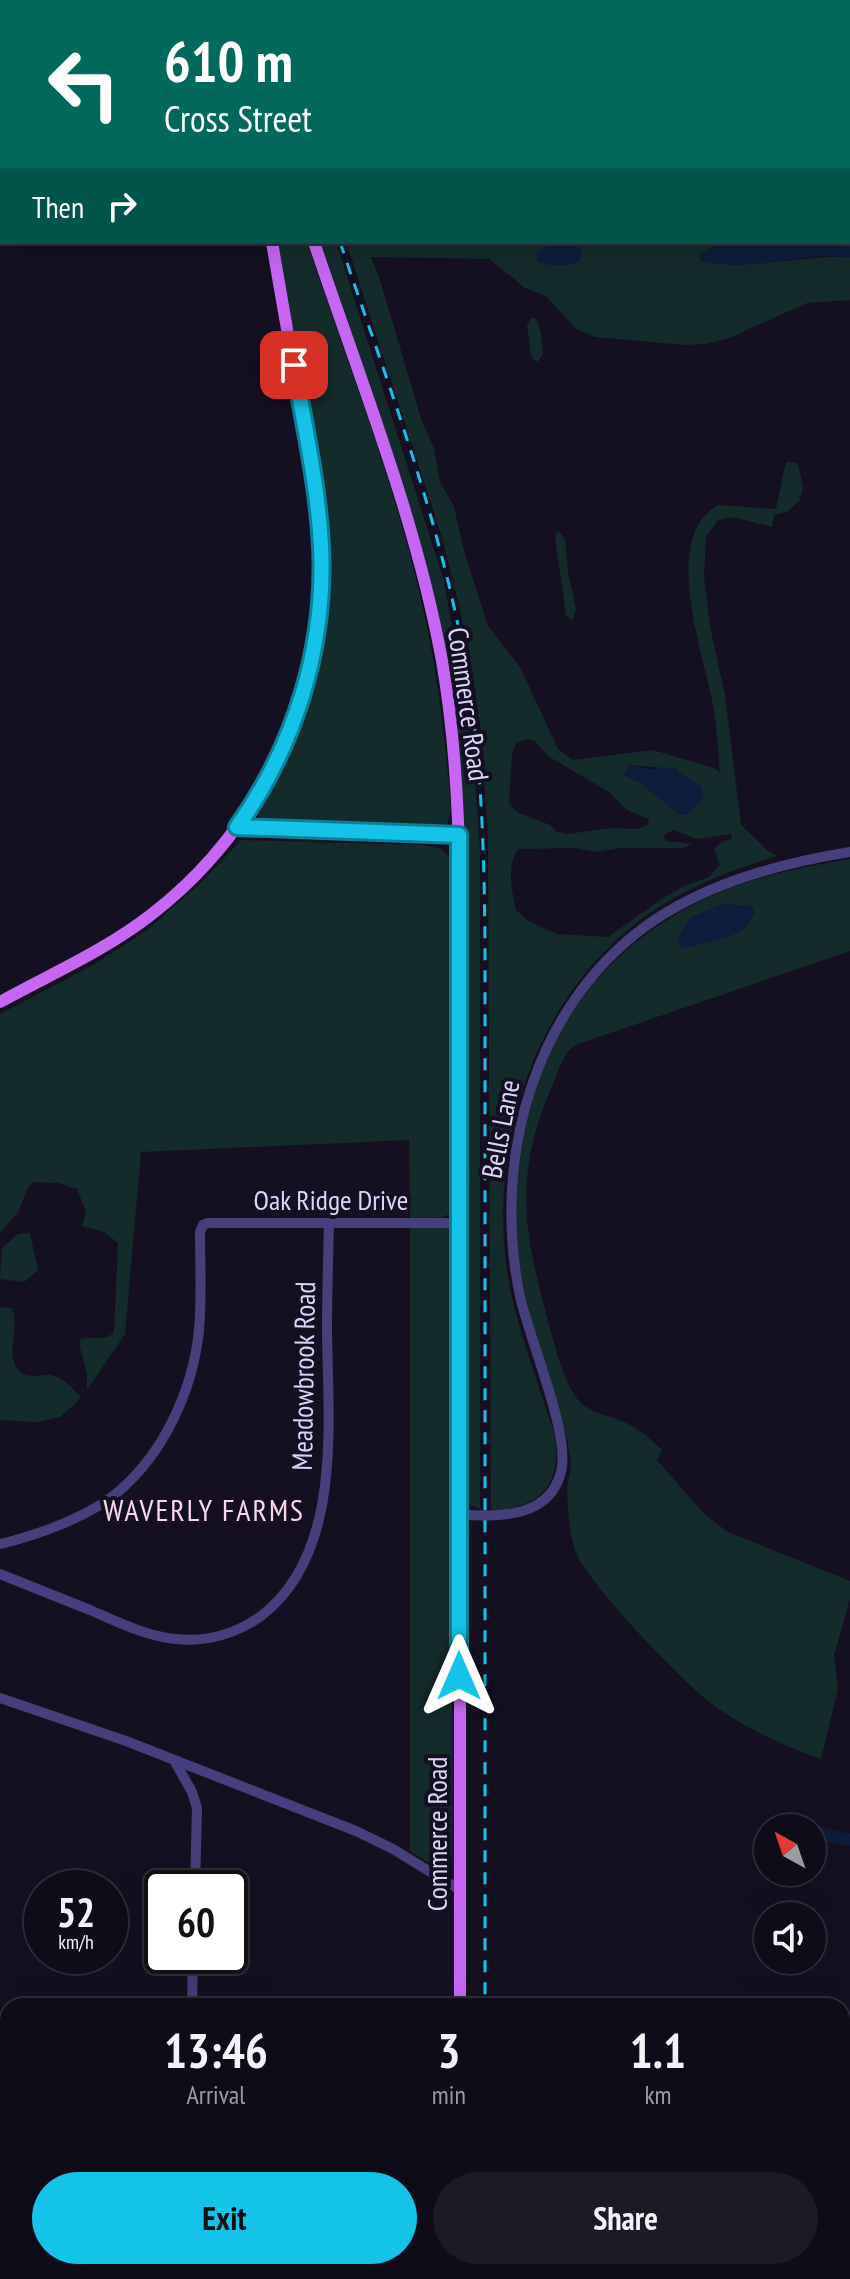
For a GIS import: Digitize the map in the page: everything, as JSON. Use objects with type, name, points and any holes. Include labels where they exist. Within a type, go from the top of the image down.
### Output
[{"type":"main road","points":[[0,1002],[85,957],[138,924],[196,875],[237,827],[268,779],[297,713],[314,647],[321,575],[315,492],[272,244]]},
{"type":"main road","name":"Commerce Road","points":[[315,244],[394,480],[429,600],[450,715],[459,835],[460,1998]]},
{"type":"street","points":[[237,827],[459,835]]},
{"type":"street","name":"Bells Lane","points":[[460,1515],[508,1515],[535,1507],[553,1489],[562,1469],[562,1442],[519,1290],[511,1202],[523,1113],[541,1060],[558,1025],[603,963],[635,935],[671,910],[707,891],[747,877],[850,852]]},
{"type":"street","name":"Meadowbrook Road","points":[[0,1574],[142,1632],[172,1639],[193,1640],[228,1634],[250,1623],[277,1602],[305,1559],[319,1517],[327,1473],[329,1223]]},
{"type":"street","name":"Oak Ridge Drive","points":[[0,1544],[49,1528],[102,1504],[140,1469],[167,1431],[188,1383],[196,1350],[200,1311],[200,1232],[203,1225],[461,1223]]},
{"type":"street","points":[[0,1698],[174,1760],[356,1831],[393,1849],[460,1890]]},
{"type":"street","points":[[174,1760],[192,1792],[197,1808],[195,1870]]},
{"type":"street","points":[[192,1998],[193,1974]]},
{"type":"green space","points":[[278,244],[308,244],[401,523],[425,618],[441,714],[451,811],[447,824],[440,828],[269,822],[258,815],[258,807],[302,713],[325,597]]},
{"type":"green space","points":[[322,244],[337,244],[444,581],[472,743],[480,847],[480,1509],[466,1499],[466,933],[459,750],[380,420]]},
{"type":"green space","points":[[347,244],[723,244],[702,252],[700,260],[737,264],[850,257],[850,300],[807,303],[727,339],[686,345],[595,337],[576,329],[546,296],[525,288],[489,259],[371,257],[422,422],[434,448],[440,481],[454,507],[464,551],[488,626],[520,667],[558,749],[573,760],[653,750],[714,768],[720,773],[714,710],[691,600],[691,543],[701,521],[719,505],[776,509],[786,462],[798,463],[803,488],[800,500],[787,512],[774,515],[772,527],[734,517],[718,520],[706,537],[704,576],[710,627],[725,695],[741,825],[777,856],[706,882],[640,920],[603,953],[572,991],[547,1032],[527,1077],[513,1124],[505,1172],[503,1222],[510,1290],[554,1433],[555,1466],[545,1490],[535,1498],[523,1505],[491,1510],[488,839],[482,739],[470,656],[442,537]],"holes":[[[529,739],[536,742],[548,756],[609,792],[627,810],[648,819],[649,825],[636,829],[612,828],[567,834],[517,812],[509,803],[512,753],[517,742]],[[629,765],[675,769],[704,797],[686,815],[680,815],[641,783],[624,775]],[[674,830],[697,839],[731,834],[732,839],[723,841],[714,849],[720,865],[709,877],[684,886],[660,900],[608,937],[557,934],[528,921],[516,910],[511,870],[519,849],[575,848],[596,852],[621,848],[683,848],[692,844],[665,841],[664,835]]]},
{"type":"green space","points":[[531,318],[536,319],[541,337],[543,355],[537,362],[531,356],[527,326]]},
{"type":"green space","points":[[558,531],[565,539],[576,610],[572,621],[566,615],[555,537]]},
{"type":"green space","points":[[241,840],[421,845],[442,849],[450,858],[452,1210],[442,1217],[410,1218],[409,1140],[141,1152],[125,1334],[87,1390],[87,1374],[79,1344],[81,1339],[102,1338],[114,1332],[118,1243],[104,1232],[82,1226],[86,1212],[77,1189],[58,1183],[34,1182],[28,1187],[18,1212],[0,1233],[0,1014],[93,965],[146,931],[202,882]]},
{"type":"green space","points":[[850,859],[850,951],[578,1044],[569,1051],[540,1117],[527,1177],[526,1206],[534,1263],[552,1336],[565,1376],[579,1401],[589,1409],[633,1426],[650,1439],[662,1450],[657,1460],[704,1514],[728,1532],[850,1581],[850,1599],[834,1655],[838,1688],[821,1759],[764,1735],[712,1704],[615,1607],[575,1550],[567,1489],[571,1465],[568,1444],[524,1287],[517,1240],[516,1186],[522,1135],[536,1086],[556,1040],[583,997],[616,960],[656,927],[720,892],[756,879]],"holes":[[[724,904],[750,906],[754,912],[743,928],[705,943],[680,946],[678,938],[692,917]]]},
{"type":"green space","points":[[410,1226],[448,1227],[453,1235],[452,1857],[439,1869],[410,1851]]},
{"type":"green space","points":[[18,1234],[30,1234],[38,1270],[24,1282],[0,1279],[2,1248]]},
{"type":"green space","points":[[0,1307],[12,1308],[14,1315],[13,1359],[18,1370],[31,1376],[59,1378],[81,1398],[60,1417],[38,1422],[0,1420]]},
{"type":"water","points":[[550,244],[576,246],[582,251],[579,261],[563,265],[537,261],[537,254]]},
{"type":"water","points":[[723,244],[850,244],[850,257],[818,256],[741,265],[699,258],[702,252]]},
{"type":"water","points":[[629,765],[647,769],[671,768],[701,786],[704,797],[686,815],[680,815],[641,783],[623,775]]},
{"type":"water","points":[[721,904],[751,906],[754,910],[751,920],[728,937],[688,948],[680,946],[678,938],[689,919]]},
{"type":"water","points":[[826,1828],[850,1834],[850,1846],[826,1842]]},
{"type":"railway","points":[[341,244],[406,434],[448,581],[466,669],[480,786],[485,944],[485,1998]]},
{"type":"district","name":"WAVERLY FARMS","points":[[204,1509]]},
{"type":"route","points":[[294,365],[320,526],[321,575],[317,623],[306,683],[291,730],[268,779],[237,827],[459,835],[459,1676]]}]
